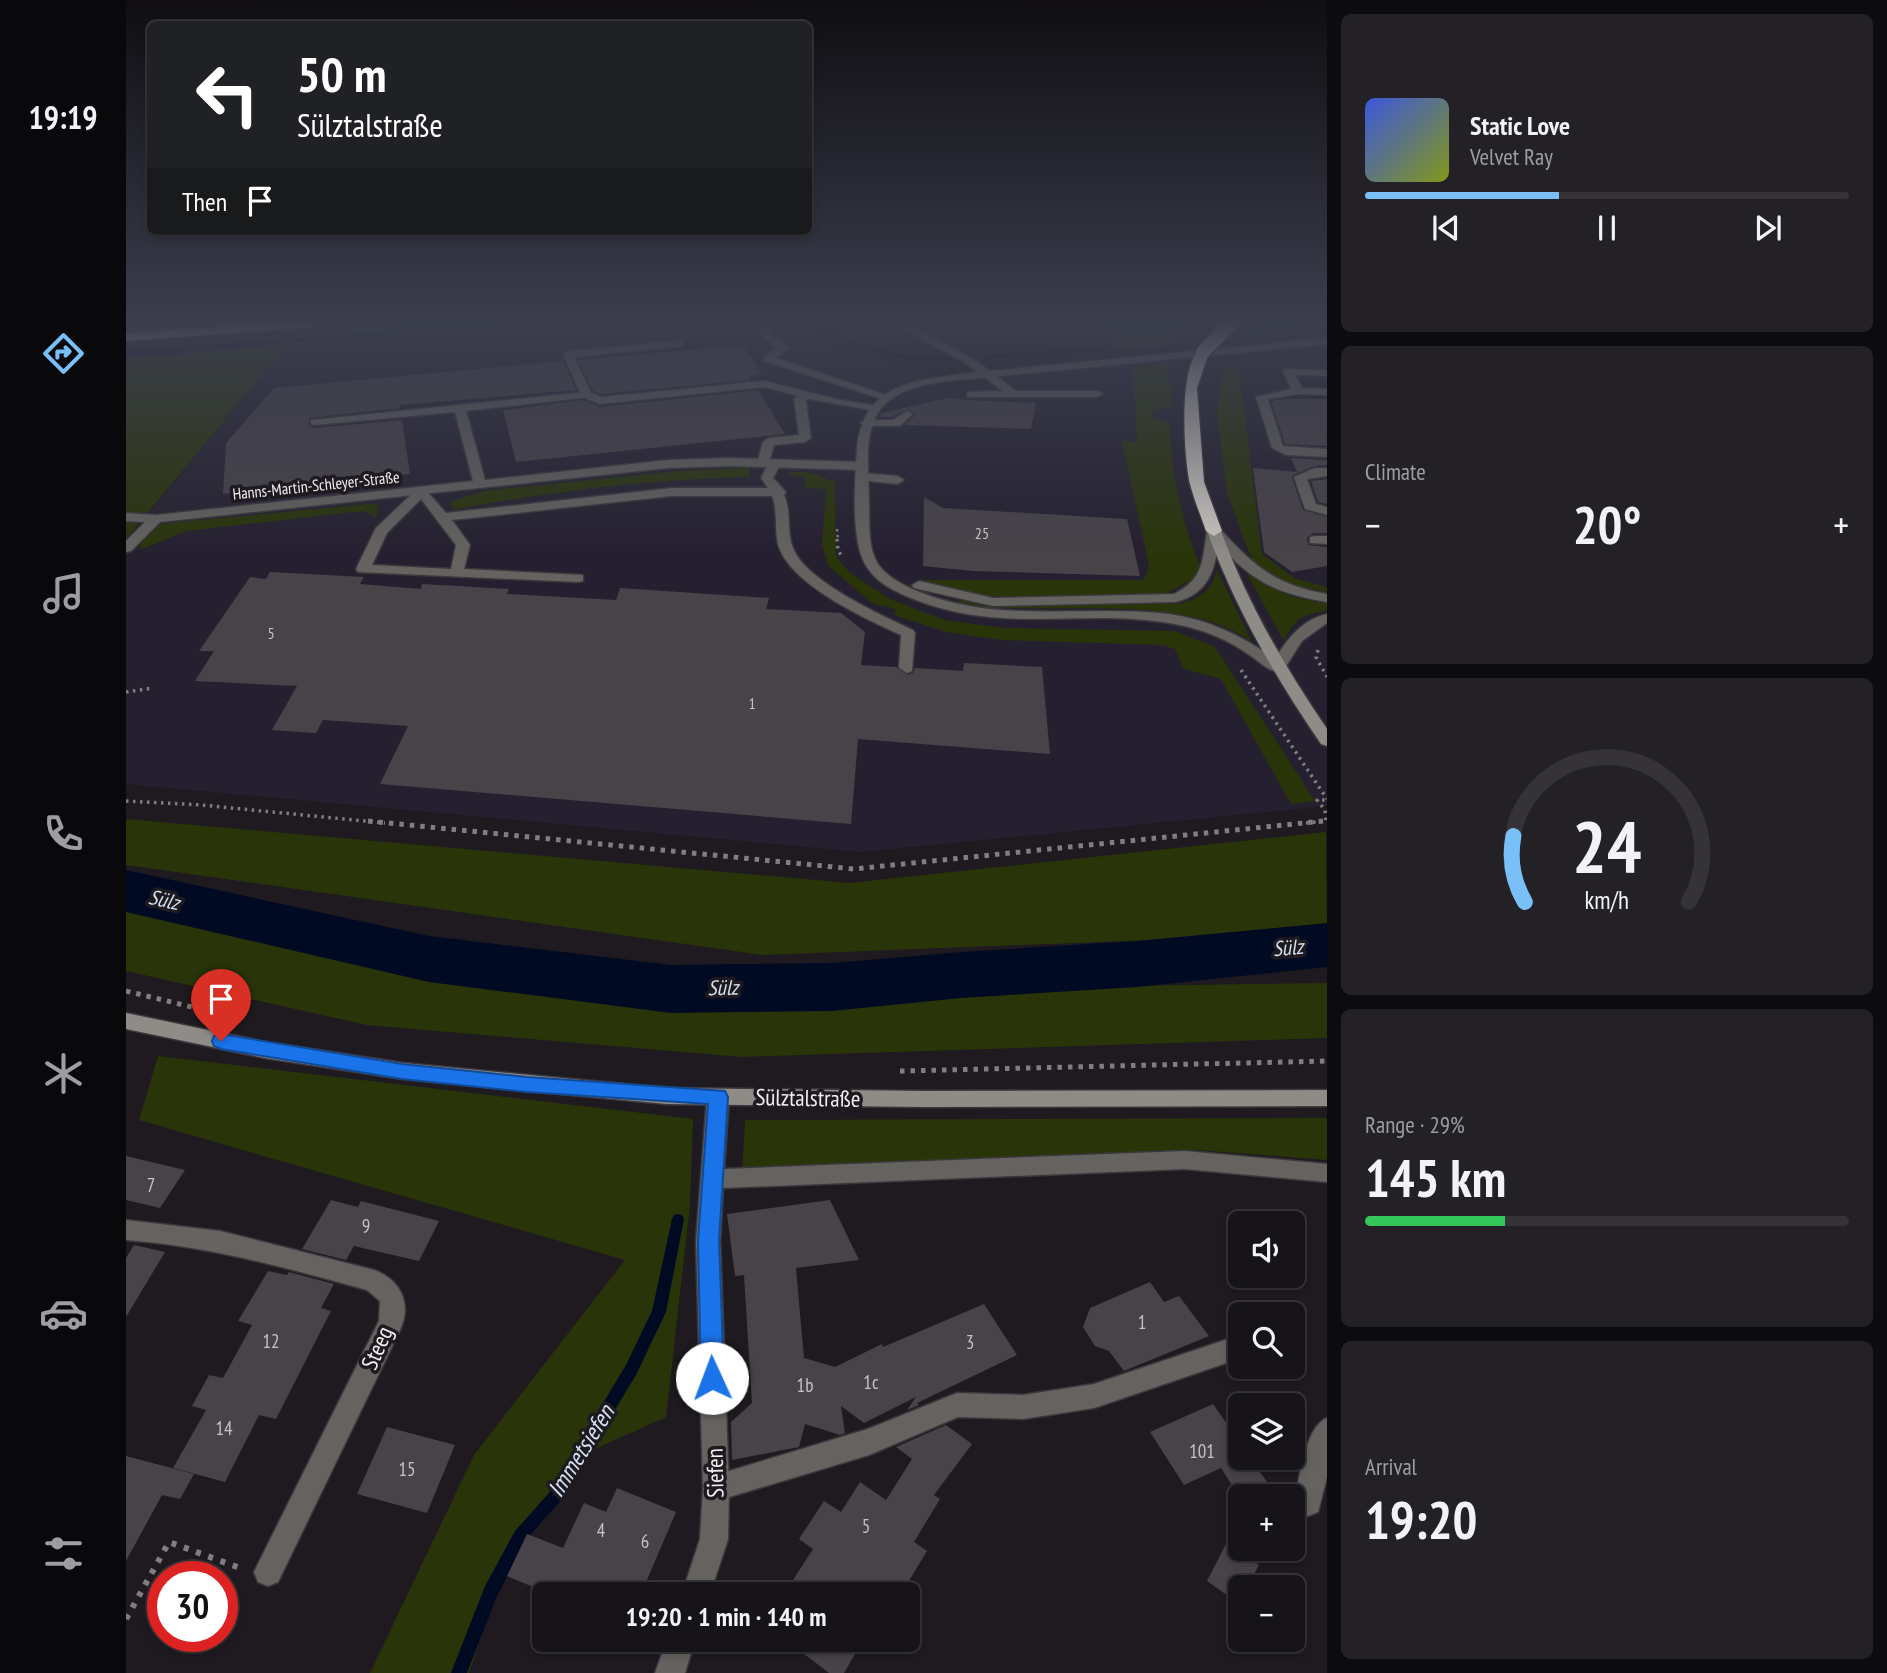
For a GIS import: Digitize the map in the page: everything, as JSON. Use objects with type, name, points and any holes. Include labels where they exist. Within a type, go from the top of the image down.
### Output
[{"type":"highway","points":[[1192,401],[1197,482],[1214,531]]},
{"type":"main road","points":[[1214,531],[1244,605],[1278,668],[1327,741]]},
{"type":"main road","name":"Sülztalstraße","points":[[126,1021],[265,1050],[402,1071],[540,1086],[718,1097],[1327,1098]]},
{"type":"street","points":[[315,422],[527,401]]},
{"type":"street","points":[[800,401],[805,438],[769,442],[767,478],[780,492],[786,551],[817,584],[866,614],[908,633],[907,668]]},
{"type":"street","points":[[834,401],[875,408]]},
{"type":"street","points":[[885,401],[875,408],[866,423],[863,543],[871,567],[904,590],[958,610],[991,615],[1177,619],[1208,626],[1225,634],[1278,668],[1294,638],[1307,626],[1327,618]]},
{"type":"street","points":[[1263,401],[1278,448],[1286,451],[1327,453]]},
{"type":"street","points":[[460,408],[480,485]]},
{"type":"street","points":[[866,423],[897,424],[907,414]]},
{"type":"street","name":"Hanns-Martin-Schleyer-Straße","points":[[126,517],[156,519],[668,464],[769,463],[863,471],[898,480]]},
{"type":"street","points":[[1327,472],[1315,472],[1300,477],[1311,506],[1327,511]]},
{"type":"street","points":[[457,572],[463,545],[421,492],[381,531],[363,569],[578,578]]},
{"type":"street","points":[[443,517],[672,492],[780,492]]},
{"type":"street","points":[[126,548],[156,519]]},
{"type":"street","points":[[866,553],[914,583],[992,602],[1153,601],[1176,598],[1193,591],[1205,578],[1214,531]]},
{"type":"street","points":[[1214,531],[1251,571],[1273,585],[1301,594],[1327,598]]},
{"type":"street","name":"Siefen","points":[[700,1582],[714,1539],[716,1488],[708,1241],[718,1097]]},
{"type":"street","points":[[713,1179],[1185,1160],[1327,1173]]},
{"type":"street","name":"Steeg","points":[[126,1230],[156,1231],[220,1241],[374,1281],[392,1296],[391,1322],[268,1572]]},
{"type":"street","points":[[716,1488],[869,1442],[957,1405],[1023,1408],[1094,1396],[1228,1351]]},
{"type":"street","points":[[1308,1502],[1323,1436],[1327,1431]]},
{"type":"street","points":[[670,1673],[677,1652]]},
{"type":"path","points":[[838,522],[838,551],[845,561]]},
{"type":"path","points":[[1322,640],[1316,657],[1327,677]]},
{"type":"path","points":[[1238,666],[1327,800]]},
{"type":"path","points":[[126,692],[153,688]]},
{"type":"path","points":[[126,801],[215,806],[854,869],[1326,821],[1325,810],[1317,800],[1327,800]]},
{"type":"path","points":[[126,991],[204,1010]]},
{"type":"path","points":[[886,1072],[1327,1060]]},
{"type":"path","points":[[126,1619],[169,1542],[255,1574],[268,1572]]},
{"type":"shaded area","points":[[241,401],[1327,401],[1327,806],[861,852],[126,784],[126,546],[130,536]]},
{"type":"green space","points":[[126,401],[240,401],[126,539]]},
{"type":"green space","points":[[1135,401],[1171,401],[1170,406],[1154,410],[1152,417],[1170,422],[1175,476],[1182,512],[1199,564],[1198,576],[1167,593],[1136,597],[998,597],[960,593],[924,580],[1144,580],[1149,566],[1122,441],[1137,442]]},
{"type":"green space","points":[[1218,401],[1243,401],[1262,554],[1294,578],[1327,587],[1327,592],[1289,584],[1257,569],[1227,493],[1217,412]]},
{"type":"green space","points":[[750,468],[749,477],[600,488],[453,510],[450,502],[484,491],[678,471]]},
{"type":"green space","points":[[789,471],[812,473],[835,482],[836,556],[850,573],[890,599],[944,620],[1004,628],[1174,631],[1215,647],[1315,801],[1291,804],[1221,679],[1184,669],[1175,649],[1163,645],[1002,640],[946,632],[894,615],[896,610],[886,606],[875,605],[828,566],[822,544],[826,489],[805,488],[805,477],[789,475]]},
{"type":"green space","points":[[378,503],[376,517],[363,511],[186,531],[140,550],[142,535],[160,524]]},
{"type":"green space","points":[[1217,570],[1252,642],[1222,626],[1188,616],[1150,610],[957,604],[959,600],[991,605],[1178,604],[1193,600],[1204,593]]},
{"type":"green space","points":[[1247,574],[1285,594],[1327,603],[1327,611],[1300,618],[1284,641]]},
{"type":"green space","points":[[126,819],[849,883],[1326,832],[1327,933],[763,955],[126,865]]},
{"type":"green space","points":[[126,902],[467,968],[868,990],[1327,983],[1327,1038],[742,1057],[367,1025],[126,971]]},
{"type":"green space","points":[[158,1056],[693,1119],[690,1205],[666,1417],[586,1453],[522,1536],[500,1580],[469,1673],[370,1673],[474,1455],[625,1260],[139,1120]]},
{"type":"green space","points":[[1327,1118],[1327,1160],[1197,1150],[742,1176],[745,1120]]},
{"type":"building","points":[[263,401],[446,401],[309,418],[309,426],[315,428],[402,420],[410,474],[223,494],[226,443]]},
{"type":"building","points":[[574,401],[586,401],[600,407],[655,401],[765,401],[785,434],[516,462],[503,410]]},
{"type":"building","points":[[934,401],[1036,403],[1031,429],[905,425],[916,414],[908,409],[892,417],[879,417],[881,413]]},
{"type":"building","points":[[1271,401],[1327,401],[1327,446],[1285,444]]},
{"type":"building","points":[[1291,458],[1327,460],[1327,465],[1314,466],[1293,475],[1292,478],[1303,510],[1327,517],[1327,533],[1314,533],[1307,537],[1308,545],[1327,547],[1327,566],[1292,572],[1264,552],[1253,468],[1297,472]]},
{"type":"building","points":[[1327,479],[1327,504],[1318,502],[1311,481]]},
{"type":"building","points":[[924,497],[943,508],[1127,519],[1140,576],[973,571],[923,566]]},
{"type":"building","points":[[270,572],[364,577],[360,584],[421,589],[422,584],[509,589],[507,594],[616,600],[620,588],[769,598],[766,609],[841,613],[865,632],[861,665],[896,667],[908,675],[913,673],[915,668],[963,671],[964,663],[1042,667],[1050,754],[858,739],[851,824],[380,784],[408,726],[323,720],[316,733],[272,730],[297,686],[195,681],[214,651],[199,651],[250,577],[266,579]]},
{"type":"building","points":[[126,1156],[185,1170],[160,1208],[126,1200]]},
{"type":"building","points":[[331,1200],[358,1207],[361,1201],[439,1221],[419,1261],[354,1246],[346,1260],[302,1249]]},
{"type":"building","points":[[830,1200],[859,1260],[796,1268],[804,1358],[835,1367],[882,1344],[883,1347],[984,1304],[1017,1355],[917,1403],[919,1405],[907,1410],[916,1397],[864,1423],[841,1406],[845,1433],[840,1435],[805,1424],[799,1447],[732,1460],[731,1422],[752,1403],[744,1275],[735,1276],[727,1214]]},
{"type":"building","points":[[134,1245],[165,1252],[126,1317],[126,1258]]},
{"type":"building","points":[[268,1271],[287,1275],[289,1272],[334,1284],[321,1308],[331,1311],[276,1419],[259,1415],[225,1482],[173,1468],[206,1410],[192,1406],[209,1375],[223,1378],[252,1325],[238,1321]]},
{"type":"building","points":[[1150,1282],[1164,1302],[1179,1296],[1209,1336],[1124,1371],[1109,1351],[1095,1346],[1083,1327],[1090,1308]]},
{"type":"building","points":[[1213,1404],[1228,1425],[1228,1470],[1259,1470],[1268,1484],[1231,1484],[1221,1468],[1184,1485],[1150,1432]]},
{"type":"building","points":[[946,1425],[972,1444],[934,1495],[940,1499],[914,1542],[927,1551],[908,1582],[792,1582],[813,1549],[799,1539],[824,1501],[841,1512],[860,1482],[886,1500],[912,1459],[896,1447]]},
{"type":"building","points":[[387,1427],[455,1445],[427,1513],[357,1494]]},
{"type":"building","points":[[126,1456],[194,1474],[180,1499],[162,1495],[126,1561]]},
{"type":"building","points":[[617,1488],[676,1512],[646,1582],[532,1582],[532,1586],[507,1576],[527,1534],[563,1548],[584,1503],[606,1512]]},
{"type":"building","points":[[1227,1542],[1228,1561],[1253,1561],[1259,1565],[1254,1575],[1228,1575],[1228,1596],[1207,1581]]},
{"type":"building","points":[[802,1652],[856,1652],[844,1673],[829,1673]]},
{"type":"waterway","name":"Sülz","points":[[126,891],[429,959],[671,989],[832,987],[961,975],[1137,964],[1327,945]]},
{"type":"waterway","name":"Immetsiefen","points":[[459,1673],[491,1592],[520,1536],[553,1499],[631,1370],[659,1312],[678,1219]]},
{"type":"route","points":[[221,1041],[402,1071],[527,1085],[667,1096],[718,1097],[708,1241],[712,1378]]}]
